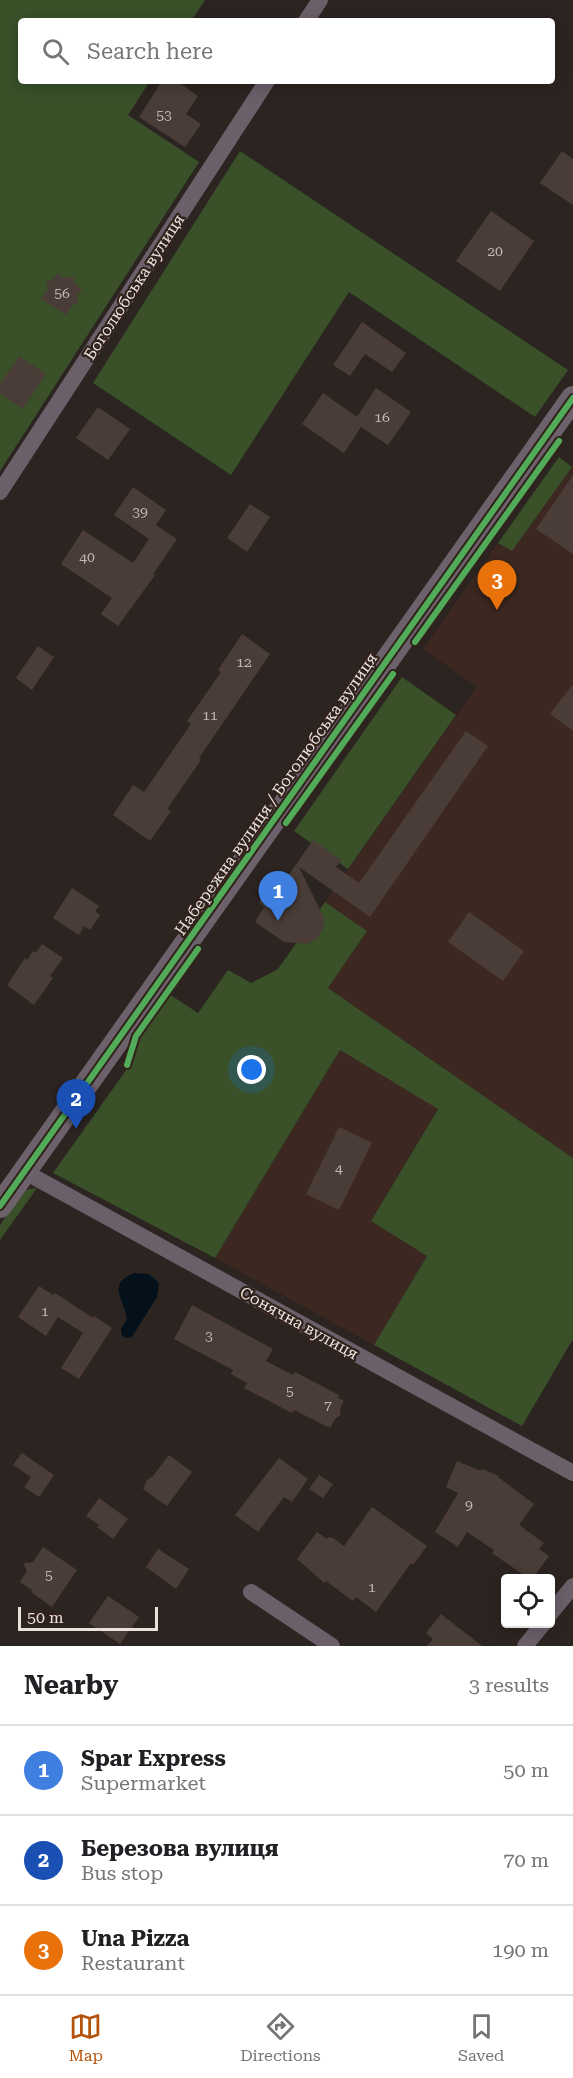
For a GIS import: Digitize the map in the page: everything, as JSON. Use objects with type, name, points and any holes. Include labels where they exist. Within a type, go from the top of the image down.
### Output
[{"type":"street","points":[[308,18],[320,0]]},
{"type":"street","name":"Боголюбська вулиця","points":[[0,492],[265,84]]},
{"type":"street","name":"Набережна вулиця / Боголюбська вулиця","points":[[0,1206],[573,398]]},
{"type":"street","name":"Сонячна вулиця","points":[[25,1172],[573,1473]]},
{"type":"street","points":[[555,1608],[573,1586]]},
{"type":"street","points":[[251,1592],[332,1646]]},
{"type":"street","points":[[525,1646],[539,1628]]},
{"type":"shaded area","points":[[573,465],[573,1158],[328,988],[367,931],[325,902],[477,687],[423,649],[498,543],[512,551]]},
{"type":"shaded area","points":[[340,1050],[438,1108],[371,1221],[427,1255],[374,1345],[215,1258]]},
{"type":"shaded area","points":[[135,1273],[149,1274],[159,1283],[157,1297],[132,1337],[127,1338],[122,1336],[121,1329],[127,1319],[119,1287],[126,1277]]},
{"type":"green space","points":[[0,0],[205,0],[193,18],[18,18],[18,84],[148,84],[128,115],[199,162],[0,471]]},
{"type":"green space","points":[[240,151],[568,370],[535,417],[349,292],[231,475],[93,383]]},
{"type":"green space","points":[[559,457],[572,467],[512,551],[498,543]]},
{"type":"green space","points":[[402,677],[456,715],[348,869],[294,831]]},
{"type":"green space","points":[[325,902],[367,931],[328,988],[573,1158],[573,1339],[522,1426],[374,1345],[427,1256],[371,1221],[438,1109],[340,1050],[215,1258],[53,1173],[129,1066],[138,1037],[169,994],[198,1013],[228,970],[251,983],[278,969]]},
{"type":"green space","points":[[37,1188],[0,1240],[0,1225],[23,1192]]},
{"type":"building","points":[[160,84],[181,84],[198,96],[186,114],[201,124],[185,147],[139,117]]},
{"type":"building","points":[[562,151],[573,159],[573,205],[540,183]]},
{"type":"building","points":[[491,211],[534,241],[500,291],[456,261]]},
{"type":"building","points":[[57,273],[64,278],[73,276],[75,284],[82,289],[77,296],[78,303],[73,304],[66,315],[41,299],[48,288],[46,282],[52,280]]},
{"type":"building","points":[[362,322],[406,353],[392,372],[365,354],[350,376],[333,365]]},
{"type":"building","points":[[19,356],[46,374],[23,409],[0,394],[0,384]]},
{"type":"building","points":[[376,388],[411,412],[388,445],[361,427],[344,453],[302,424],[323,393],[357,417]]},
{"type":"building","points":[[98,407],[130,429],[108,460],[76,438]]},
{"type":"building","points":[[573,475],[573,554],[536,529]]},
{"type":"building","points":[[133,487],[166,510],[156,525],[177,539],[153,574],[155,575],[118,626],[101,614],[112,598],[61,564],[83,530],[133,563],[149,539],[114,515]]},
{"type":"building","points":[[250,504],[270,517],[247,552],[227,538]]},
{"type":"building","points":[[242,634],[270,654],[199,758],[201,760],[167,809],[171,811],[150,841],[113,815],[133,785],[144,792],[191,724],[187,721],[221,672],[218,670]]},
{"type":"building","points":[[38,646],[54,657],[32,690],[16,678]]},
{"type":"building","points":[[573,684],[573,731],[550,714]]},
{"type":"building","points":[[466,731],[488,746],[370,917],[299,867],[324,918],[323,929],[317,939],[307,944],[284,942],[255,922],[264,907],[259,903],[264,892],[279,884],[284,877],[286,879],[313,840],[341,860],[336,867],[359,883]]},
{"type":"building","points":[[72,888],[99,906],[95,911],[100,915],[90,930],[84,926],[79,935],[53,918]]},
{"type":"building","points":[[469,912],[524,951],[503,981],[448,942]]},
{"type":"building","points":[[42,944],[63,958],[50,976],[53,978],[34,1005],[7,985],[25,958],[27,960],[33,951],[36,953]]},
{"type":"building","points":[[339,1127],[372,1143],[339,1210],[306,1194]]},
{"type":"building","points":[[39,1286],[53,1295],[55,1293],[112,1328],[79,1379],[61,1368],[83,1333],[58,1317],[46,1336],[18,1317]]},
{"type":"building","points":[[192,1305],[273,1349],[266,1361],[293,1375],[295,1372],[339,1395],[338,1398],[344,1401],[340,1409],[341,1415],[336,1418],[330,1428],[294,1410],[292,1413],[244,1388],[247,1383],[231,1374],[233,1370],[174,1339]]},
{"type":"building","points":[[22,1453],[54,1475],[39,1497],[24,1487],[31,1477],[13,1465]]},
{"type":"building","points":[[169,1455],[192,1472],[167,1506],[143,1489],[147,1480],[153,1476]]},
{"type":"building","points":[[279,1458],[308,1479],[292,1502],[284,1497],[258,1532],[235,1515]]},
{"type":"building","points":[[457,1461],[499,1476],[534,1504],[519,1525],[544,1543],[539,1549],[549,1556],[536,1574],[522,1574],[492,1553],[494,1550],[467,1532],[458,1547],[435,1532],[458,1493],[446,1487]]},
{"type":"building","points":[[319,1475],[333,1484],[323,1498],[309,1489]]},
{"type":"building","points":[[99,1498],[128,1519],[113,1539],[86,1516]]},
{"type":"building","points":[[372,1507],[427,1546],[413,1565],[411,1563],[376,1612],[356,1597],[353,1601],[326,1581],[324,1583],[297,1559],[317,1532],[327,1539],[333,1538],[344,1546]]},
{"type":"building","points":[[43,1547],[77,1570],[52,1607],[20,1582],[27,1571],[23,1563],[33,1562]]},
{"type":"building","points":[[158,1549],[189,1569],[176,1589],[146,1567]]},
{"type":"building","points":[[108,1596],[139,1617],[120,1644],[89,1623]]},
{"type":"building","points":[[441,1614],[482,1646],[427,1646],[433,1639],[426,1633]]},
{"type":"cycle path","points":[[0,1206],[573,398]]},
{"type":"cycle path","points":[[415,642],[559,441]]},
{"type":"cycle path","points":[[286,823],[393,674]]},
{"type":"cycle path","points":[[127,1065],[136,1036],[198,949]]},
{"type":"place","name":"Una Pizza","points":[[497,610]]},
{"type":"place","name":"Spar Express","points":[[278,921]]},
{"type":"place","name":"Березова вулиця","points":[[76,1129]]}]
